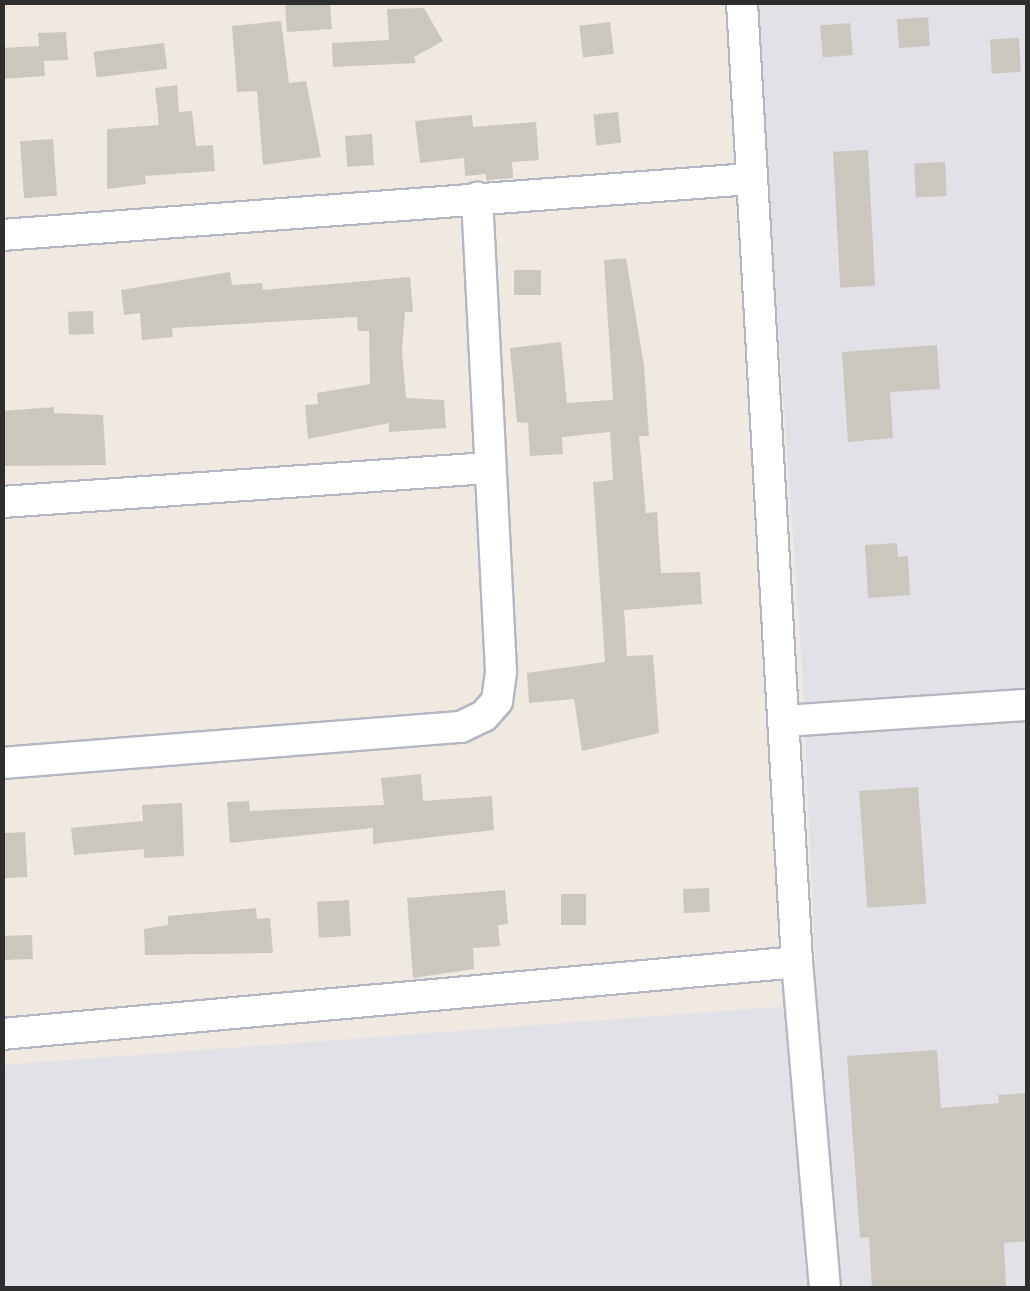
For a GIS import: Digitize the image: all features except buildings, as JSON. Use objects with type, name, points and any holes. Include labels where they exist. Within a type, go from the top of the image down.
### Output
[{"type":"street","points":[[742,2],[797,962],[826,1288]]},
{"type":"street","points":[[2,235],[751,179]]},
{"type":"street","points":[[2,763],[461,727],[484,716],[497,701],[502,672],[477,198]]},
{"type":"street","points":[[2,502],[490,468]]},
{"type":"street","points":[[784,721],[1028,704]]},
{"type":"street","points":[[2,1034],[797,962]]},
{"type":"shaded area","points":[[756,3],[1027,3],[1027,1288],[3,1288],[3,1065],[817,1004],[802,666]]}]
